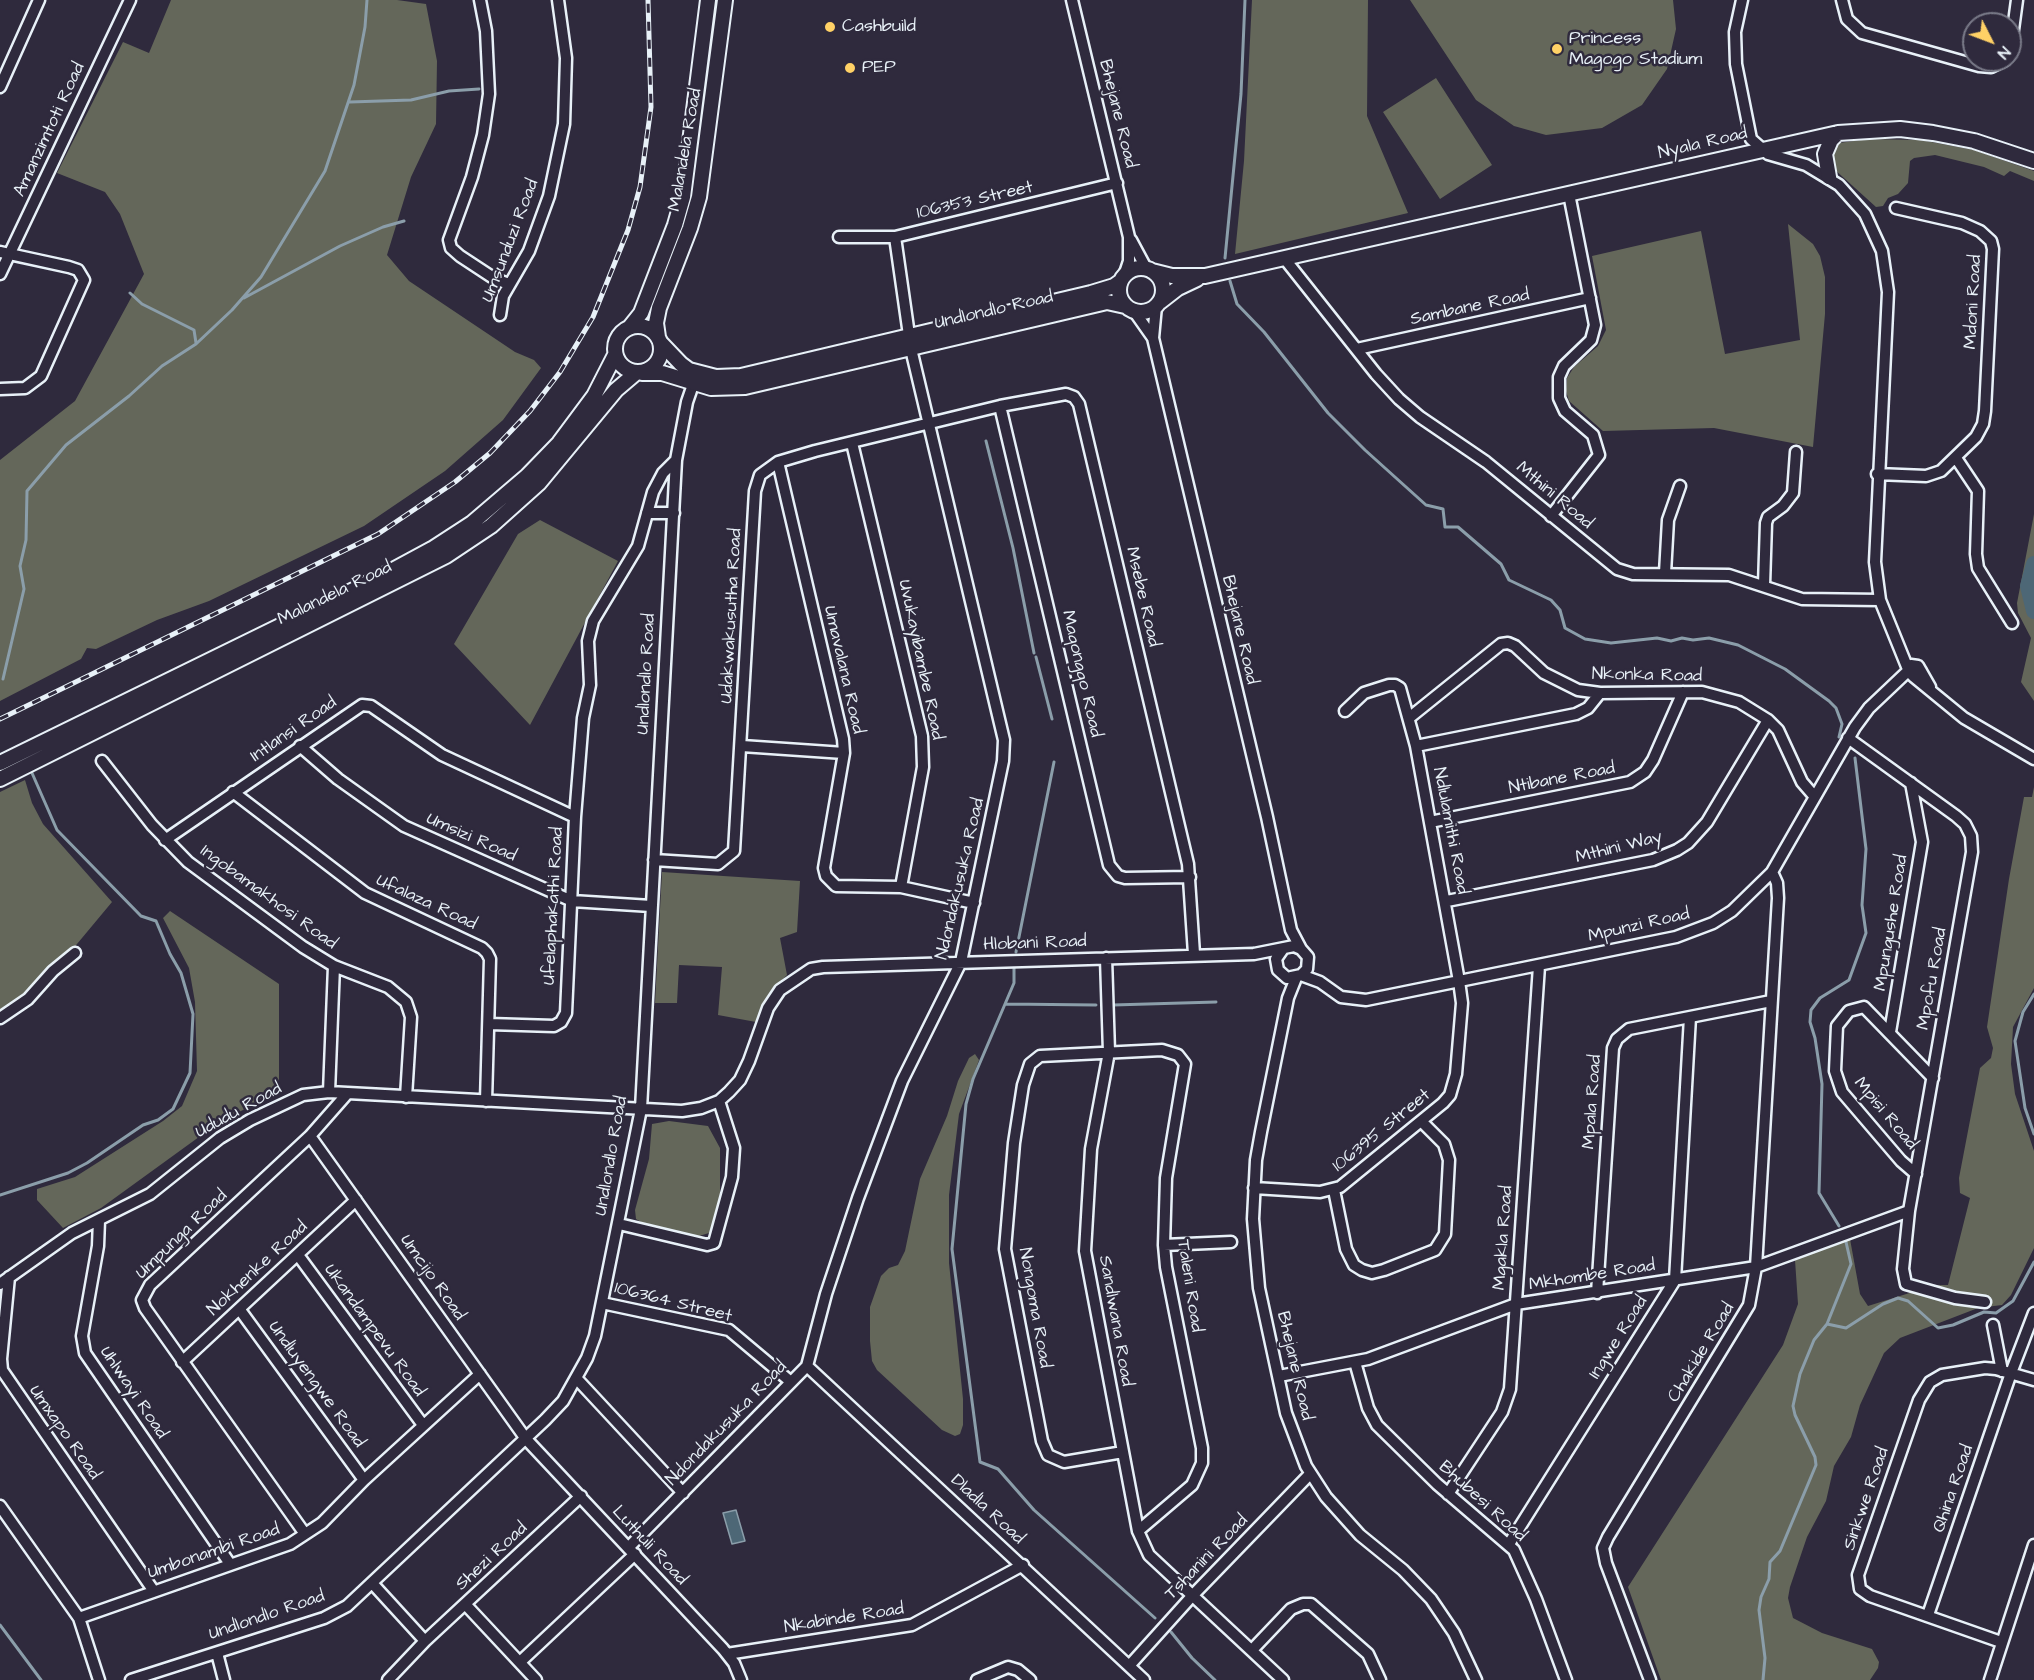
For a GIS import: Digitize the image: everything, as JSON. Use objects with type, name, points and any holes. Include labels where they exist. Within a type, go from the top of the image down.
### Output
[{"type":"main road","name":"Malandela Road","points":[[629,328],[641,313],[675,225],[683,197],[708,0]]},
{"type":"main road","name":"Malandela Road","points":[[659,339],[656,323],[659,308],[690,228],[699,197],[725,0]]},
{"type":"main road","points":[[1761,150],[1838,133],[1890,129],[1934,133],[1974,141],[2034,161]]},
{"type":"main road","points":[[1828,177],[1825,154],[1827,146],[1838,133]]},
{"type":"main road","name":"Nyala Road","points":[[1149,269],[1182,277],[1205,276],[1761,150]]},
{"type":"main road","points":[[1134,269],[1149,269],[1162,284],[1158,304],[1143,312],[1129,308],[1119,291],[1122,279],[1134,269]]},
{"type":"main road","name":"Nyala Road","points":[[1158,304],[1179,288],[1205,276]]},
{"type":"main road","name":"Undlondlo Road","points":[[910,342],[1098,291],[1114,286],[1122,279]]},
{"type":"main road","name":"Undlondlo Road","points":[[639,373],[662,373],[696,378],[741,376],[1107,302],[1129,308]]},
{"type":"main road","points":[[645,327],[659,339],[662,352],[651,369],[639,373],[621,365],[615,355],[616,342],[629,328],[645,327]]},
{"type":"main road","name":"Undlondlo Road","points":[[659,339],[696,378]]},
{"type":"main road","name":"Malandela Road","points":[[0,763],[381,576],[432,549],[472,523],[527,476],[559,443],[594,396],[615,355]]},
{"type":"main road","name":"Malandela Road","points":[[0,779],[446,556],[491,526],[539,483],[616,390],[639,373]]},
{"type":"street","points":[[0,87],[39,0]]},
{"type":"street","name":"Amanzimtoti Road","points":[[0,274],[5,253],[130,0]]},
{"type":"street","points":[[480,0],[486,31],[489,94],[483,135],[472,177],[449,240],[451,248],[459,256],[495,279],[509,284]]},
{"type":"street","name":"Umsunduzi Road","points":[[500,315],[500,307],[509,284],[529,251],[549,196],[564,124],[566,58],[558,0]]},
{"type":"street","name":"Bhejane Road","points":[[1072,0],[1129,237],[1129,261],[1122,279]]},
{"type":"street","points":[[1742,0],[1735,32],[1736,64],[1751,139],[1761,150]]},
{"type":"street","points":[[1842,0],[1847,19],[1862,33],[1962,61]]},
{"type":"street","name":"Nyala Road","points":[[1761,150],[1806,165],[1828,177],[1848,194],[1865,214],[1878,238],[1885,265],[1888,292],[1874,541],[1880,600],[1899,647],[1913,671],[1934,693],[1964,718],[2034,759]]},
{"type":"street","name":"106353 Street","points":[[839,237],[894,237],[1117,183]]},
{"type":"street","points":[[1551,516],[1599,455],[1593,435],[1564,411],[1558,388],[1564,366],[1591,340],[1594,334],[1590,298],[1569,194]]},
{"type":"street","name":"Mdoni Road","points":[[1877,474],[1926,476],[1941,471],[1976,437],[1983,424],[1993,249],[1985,234],[1973,228],[1896,208]]},
{"type":"street","name":"Ndondakusuka Road","points":[[520,1662],[632,1551],[683,1493],[807,1366],[826,1294],[854,1209],[902,1081],[962,962],[1003,761],[1004,740],[910,342],[894,237]]},
{"type":"street","name":"Bhejane Road","points":[[1129,237],[1149,269]]},
{"type":"street","points":[[0,388],[25,388],[41,376],[84,280],[78,270],[5,253]]},
{"type":"street","name":"Mthini Road","points":[[1284,258],[1376,374],[1400,399],[1420,417],[1486,462],[1617,569],[1633,574],[1729,575],[1802,599],[1880,600]]},
{"type":"street","name":"Sambane Road","points":[[1357,349],[1590,298]]},
{"type":"street","name":"Bhejane Road","points":[[1158,304],[1153,338],[1267,817],[1291,930],[1302,949]]},
{"type":"street","name":"Bhejane Road","points":[[1129,308],[1153,338]]},
{"type":"street","name":"Undlondlo Road","points":[[131,1680],[336,1613],[372,1583],[526,1439],[563,1401],[577,1379],[595,1336],[641,1109],[676,460],[687,402],[696,378]]},
{"type":"street","name":"Msebe Road","points":[[928,423],[1000,406],[1066,394],[1074,397],[1079,404],[1190,877],[1194,954]]},
{"type":"street","name":"Maqongqo Road","points":[[1000,406],[1109,865],[1118,876],[1125,878],[1190,877]]},
{"type":"street","points":[[778,462],[928,423]]},
{"type":"street","name":"Uvukayibambe Road","points":[[852,443],[922,736],[922,767],[901,887]]},
{"type":"street","points":[[1764,585],[1766,523],[1768,517],[1783,506],[1793,493],[1796,452]]},
{"type":"street","points":[[1956,458],[1978,491],[1976,554],[1978,568],[2012,623]]},
{"type":"street","name":"Ufelaphakathi Road","points":[[489,1024],[554,1026],[561,1022],[566,1013],[575,817],[583,718],[590,686],[587,651],[593,621],[632,560],[663,473],[676,460]]},
{"type":"street","name":"Umavalana Road","points":[[778,462],[844,753],[824,868],[826,876],[836,886],[901,887],[974,903]]},
{"type":"street","name":"Udakwakusutha Road","points":[[654,860],[718,864],[731,856],[734,850],[742,746],[755,491],[760,475],[778,462]]},
{"type":"street","points":[[1665,573],[1668,520],[1680,486]]},
{"type":"street","points":[[647,513],[674,513]]},
{"type":"street","name":"Nkonka Road","points":[[1409,718],[1501,644],[1508,643],[1515,646],[1544,673],[1560,684],[1578,690],[1600,693],[1702,692],[1726,697],[1743,704],[1768,720],[1778,730],[1803,782],[1815,797]]},
{"type":"street","name":"Mpunzi Road","points":[[1299,977],[1320,982],[1341,997],[1354,1000],[1539,966],[1695,931],[1732,911],[1772,872],[1848,738],[1869,708],[1913,671]]},
{"type":"street","name":"Ndlulamithi Road","points":[[1345,711],[1364,693],[1395,684],[1400,688],[1416,746],[1447,901],[1459,981]]},
{"type":"street","name":"Ntibane Road","points":[[1430,822],[1630,782],[1645,772],[1653,760],[1683,692]]},
{"type":"street","points":[[1416,746],[1576,714],[1588,708],[1600,693]]},
{"type":"street","name":"Intlansi Road","points":[[165,840],[357,706],[366,704],[437,752],[575,817]]},
{"type":"street","name":"Mthini Way","points":[[1447,901],[1653,860],[1677,850],[1688,843],[1707,822],[1768,720]]},
{"type":"street","name":"Mpofu Road","points":[[1848,738],[1965,824],[1973,843],[1903,1256],[1906,1284],[1955,1298],[1984,1302]]},
{"type":"street","name":"Umsizi Road","points":[[300,746],[338,779],[404,826],[572,901],[651,906]]},
{"type":"street","points":[[742,746],[844,753]]},
{"type":"street","name":"Ingobamakhosi Road","points":[[102,760],[165,840],[212,880],[334,966],[329,1092]]},
{"type":"street","name":"Mpungushe Road","points":[[1890,1032],[1922,842],[1911,783]]},
{"type":"street","name":"Ufalaza Road","points":[[232,792],[365,893],[482,948],[490,959],[486,1101]]},
{"type":"street","name":"Chakide Road","points":[[1650,1680],[1606,1563],[1603,1548],[1743,1319],[1749,1305],[1756,1267],[1778,898],[1777,883],[1772,872]]},
{"type":"street","name":"Bhejane Road","points":[[1284,948],[1291,930]]},
{"type":"street","points":[[1254,954],[1270,962],[1281,973],[1299,977],[1307,969],[1308,961],[1302,949],[1284,948],[1276,959],[1281,973]]},
{"type":"street","name":"Hlobani Road","points":[[641,1109],[682,1112],[719,1101],[740,1080],[768,1008],[780,990],[802,973],[823,966],[1254,954],[1284,948]]},
{"type":"street","points":[[0,1018],[28,999],[53,971],[75,953]]},
{"type":"street","name":"Sandlwana Road","points":[[1106,958],[1109,1052],[1091,1149],[1085,1251],[1138,1531],[1149,1555],[1283,1680]]},
{"type":"street","name":"Mpunzi Road","points":[[1308,961],[1320,982]]},
{"type":"street","points":[[334,966],[388,987],[406,1002],[411,1017],[406,1097]]},
{"type":"street","name":"Mgakla Road","points":[[1448,1494],[1502,1412],[1512,1377],[1539,966]]},
{"type":"street","name":"Bhejane Road","points":[[1281,973],[1288,998]]},
{"type":"street","name":"Bhejane Road","points":[[1299,977],[1288,998],[1257,1151],[1254,1188],[1256,1266],[1286,1413],[1310,1474],[1341,1515],[1420,1585],[1454,1633],[1476,1680]]},
{"type":"street","name":"106395 Street","points":[[1254,1188],[1310,1192],[1334,1190],[1349,1181],[1443,1103],[1453,1087],[1462,1015],[1459,981]]},
{"type":"street","name":"Mpala Road","points":[[1597,1293],[1614,1044],[1620,1035],[1629,1029],[1771,1001]]},
{"type":"street","name":"Mpisi Road","points":[[1916,1174],[1901,1161],[1851,1104],[1837,1083],[1837,1026],[1849,1011],[1864,1007],[1933,1078]]},
{"type":"street","name":"Ingwe Road","points":[[1509,1544],[1675,1281],[1690,1017]]},
{"type":"street","name":"Taleni Road","points":[[1109,1052],[1173,1052],[1185,1064],[1166,1178],[1164,1245],[1166,1267],[1202,1448],[1202,1463],[1192,1485],[1138,1531]]},
{"type":"street","name":"Nongoma Road","points":[[1109,1052],[1040,1056],[1030,1064],[1023,1085],[1014,1143],[1005,1249],[1045,1450],[1052,1458],[1064,1462],[1123,1452]]},
{"type":"street","name":"Ududu Road","points":[[0,1284],[72,1233],[150,1194],[203,1149],[250,1120],[303,1095],[329,1092],[641,1109]]},
{"type":"street","name":"Umpunga Road","points":[[305,1534],[182,1362],[145,1308],[142,1300],[144,1293],[310,1136],[347,1094]]},
{"type":"street","points":[[619,1224],[707,1245],[717,1240],[732,1177],[734,1148],[719,1101]]},
{"type":"street","points":[[1334,1190],[1346,1250],[1358,1268],[1378,1272],[1435,1250],[1445,1234],[1449,1160],[1444,1144],[1422,1122]]},
{"type":"street","name":"Umcijo Road","points":[[310,1136],[526,1439]]},
{"type":"street","name":"Nokhenke Road","points":[[182,1362],[356,1200]]},
{"type":"street","name":"Mkhombe Road","points":[[1279,1376],[1355,1362],[1516,1304],[1756,1267],[1909,1211]]},
{"type":"street","name":"Uhlwayi Road","points":[[99,1220],[98,1246],[82,1336],[84,1353],[230,1564]]},
{"type":"street","points":[[1164,1245],[1231,1242]]},
{"type":"street","name":"Ukandampevu Road","points":[[298,1256],[423,1425]]},
{"type":"street","name":"Umxapo Road","points":[[9,1277],[1,1359],[2,1370],[153,1590]]},
{"type":"street","name":"106364 Street","points":[[602,1303],[729,1330],[791,1382]]},
{"type":"street","name":"Undluyengwe Road","points":[[240,1310],[364,1480]]},
{"type":"street","name":"Qhina Road","points":[[1928,1615],[2007,1372],[2034,1313]]},
{"type":"street","points":[[1993,1325],[2007,1372]]},
{"type":"street","name":"Bhubesi Road","points":[[1355,1362],[1368,1408],[1377,1425],[1448,1494],[1509,1544],[1519,1559],[1566,1680]]},
{"type":"street","name":"Dladla Road","points":[[807,1366],[1144,1680]]},
{"type":"street","name":"Sinkwe Road","points":[[2001,1642],[1867,1594],[1858,1585],[1858,1575],[1924,1390],[1930,1382],[1942,1375],[1985,1368],[2034,1380]]},
{"type":"street","name":"Umbonambi Road","points":[[79,1618],[153,1590],[290,1544],[322,1523],[364,1480],[480,1374]]},
{"type":"street","points":[[577,1379],[683,1493]]},
{"type":"street","name":"Luthuli Road","points":[[526,1439],[728,1654],[741,1680]]},
{"type":"street","name":"Tshanini Road","points":[[1129,1666],[1193,1594],[1310,1474]]},
{"type":"street","name":"Shezi Road","points":[[388,1680],[392,1672],[581,1496]]},
{"type":"street","points":[[0,1506],[79,1618],[99,1680]]},
{"type":"street","points":[[1990,1680],[2034,1545]]},
{"type":"street","name":"Nkabinde Road","points":[[728,1654],[912,1625],[1023,1565]]},
{"type":"street","points":[[372,1583],[425,1641]]},
{"type":"street","points":[[465,1604],[536,1680]]},
{"type":"street","points":[[1252,1650],[1291,1609],[1303,1604],[1311,1604],[1368,1654],[1380,1680]]},
{"type":"street","points":[[217,1653],[224,1680]]},
{"type":"street","points":[[977,1680],[1008,1667],[1018,1670],[1030,1680]]},
{"type":"shaded area","points":[[171,0],[397,0],[426,4],[437,61],[436,124],[411,177],[387,255],[409,281],[515,352],[534,360],[541,368],[503,420],[445,471],[364,526],[209,601],[157,620],[96,649],[87,648],[81,659],[0,701],[0,460],[75,401],[144,274],[120,214],[105,192],[57,173],[123,42],[149,53]]},
{"type":"shaded area","points":[[1252,0],[1368,0],[1367,116],[1408,213],[1235,254],[1244,161]]},
{"type":"shaded area","name":"Princess Magogo Stadium","points":[[1410,0],[1673,0],[1676,29],[1667,69],[1642,105],[1602,128],[1546,135],[1514,126],[1476,100]]},
{"type":"shaded area","points":[[1436,78],[1492,165],[1440,199],[1383,112]]},
{"type":"shaded area","points":[[1868,139],[1921,140],[1974,150],[2034,171],[2034,181],[2010,171],[2004,176],[1984,167],[1935,155],[1914,158],[1910,161],[1908,183],[1898,194],[1888,198],[1883,206],[1876,207],[1834,169],[1831,153],[1839,143]]},
{"type":"shaded area","points":[[1788,224],[1813,244],[1820,256],[1825,277],[1825,314],[1813,447],[1714,428],[1603,431],[1569,401],[1566,391],[1567,378],[1574,367],[1598,346],[1606,330],[1592,256],[1701,231],[1725,354],[1800,340]]},
{"type":"shaded area","points":[[2034,514],[2034,701],[2021,682],[2031,638],[2018,613],[2017,603]]},
{"type":"shaded area","points":[[540,520],[618,561],[530,725],[454,644],[518,534]]},
{"type":"shaded area","points":[[25,780],[32,803],[43,824],[112,902],[72,950],[27,993],[0,1013],[0,792]]},
{"type":"shaded area","points":[[2034,787],[2034,988],[2013,1027],[2011,1064],[2015,1094],[2034,1151],[2034,1248],[2011,1295],[2002,1305],[1978,1308],[1900,1338],[1884,1353],[1860,1405],[1851,1437],[1834,1466],[1826,1501],[1807,1537],[1788,1598],[1793,1618],[1822,1633],[1872,1649],[1879,1662],[1878,1668],[1870,1680],[1661,1680],[1628,1587],[1783,1345],[1798,1304],[1795,1260],[1850,1239],[1860,1294],[1868,1306],[1935,1285],[1948,1285],[1970,1198],[1960,1193],[1959,1178],[1980,1068],[1991,1058],[1993,1048],[1987,1027],[2009,879],[2024,797],[2032,797]]},
{"type":"shaded area","points":[[662,872],[800,881],[797,932],[780,938],[787,975],[772,990],[756,1022],[718,1015],[722,967],[679,965],[677,1003],[655,1003]]},
{"type":"shaded area","points":[[170,911],[279,984],[279,1086],[271,1096],[221,1121],[101,1208],[63,1228],[37,1200],[37,1189],[75,1177],[163,1121],[182,1106],[197,1071],[195,1002],[189,968],[163,918]]},
{"type":"shaded area","points":[[975,1054],[979,1060],[959,1114],[949,1195],[949,1263],[963,1399],[963,1425],[960,1434],[955,1436],[942,1430],[877,1370],[872,1361],[870,1307],[881,1276],[889,1268],[898,1265],[905,1251],[920,1179],[947,1116],[958,1081],[969,1058]]},
{"type":"shaded area","points":[[669,1121],[708,1126],[720,1148],[720,1194],[715,1225],[709,1233],[699,1236],[674,1234],[649,1227],[636,1219],[635,1210],[649,1159],[652,1124]]},
{"type":"water","points":[[736,1510],[745,1541],[732,1544],[723,1513]]},
{"type":"waterway","points":[[3,679],[24,589],[20,566],[26,540],[27,491],[66,445],[129,396],[162,366],[196,344],[232,310],[261,277],[325,171],[354,85],[365,27],[367,0]]},
{"type":"waterway","points":[[1225,258],[1241,94],[1245,0]]},
{"type":"waterway","points":[[350,102],[411,100],[449,91],[479,89]]},
{"type":"waterway","points":[[244,298],[340,246],[383,227],[404,221]]},
{"type":"waterway","points":[[1230,281],[1237,304],[1264,332],[1328,413],[1426,505],[1443,509],[1445,527],[1458,527],[1501,564],[1509,580],[1551,600],[1560,610],[1565,628],[1585,639],[1611,643],[1657,638],[1671,641],[1682,638],[1693,640],[1709,638],[1738,645],[1785,669],[1829,701],[1836,708],[1842,724],[1839,737]]},
{"type":"waterway","points":[[130,293],[142,304],[194,330],[196,343]]},
{"type":"waterway","points":[[986,441],[1013,548],[1034,653]]},
{"type":"waterway","points":[[2034,564],[2028,586],[2034,611]]},
{"type":"waterway","points":[[2029,598],[2034,596]]},
{"type":"waterway","points":[[1036,657],[1052,719]]},
{"type":"waterway","points":[[1839,1226],[1819,1193],[1822,1084],[1815,1038],[1810,1022],[1811,1010],[1820,998],[1849,980],[1866,933],[1862,905],[1866,849],[1855,758]]},
{"type":"waterway","points":[[1016,952],[1054,762]]},
{"type":"waterway","points":[[0,1195],[68,1173],[87,1163],[143,1125],[158,1120],[173,1109],[190,1073],[193,1014],[181,973],[156,921],[141,916],[57,830],[32,773]]},
{"type":"waterway","points":[[1014,968],[1014,983],[973,1079],[966,1104],[952,1249],[980,1462],[998,1469],[1034,1510],[1155,1618]]},
{"type":"waterway","points":[[2034,994],[2023,1012],[2015,1041],[2025,1108],[2034,1134]]},
{"type":"waterway","points":[[1113,1005],[1216,1002]]},
{"type":"waterway","points":[[1006,1004],[1096,1005]]},
{"type":"waterway","points":[[1827,1324],[1851,1264],[1846,1242]]},
{"type":"waterway","points":[[1763,1680],[1765,1658],[1759,1610],[1761,1597],[1769,1579],[1770,1562],[1780,1551],[1816,1465],[1815,1457],[1793,1406],[1800,1374],[1814,1340],[1827,1324],[1846,1328],[1883,1304],[1898,1298],[1908,1301],[1938,1328],[1953,1325],[1984,1312],[1996,1313],[2013,1301],[2034,1262]]},
{"type":"waterway","points":[[0,1625],[41,1680]]},
{"type":"waterway","points":[[1171,1632],[1192,1658],[1215,1680]]},
{"type":"railway","points":[[0,719],[378,534],[455,482],[490,453],[530,411],[560,372],[593,317],[628,230],[640,187],[651,107],[648,0]]},
{"type":"place","name":"Cashbuild","points":[[830,27]]},
{"type":"place","name":"Princess Magogo Stadium","points":[[1557,49]]},
{"type":"place","name":"PEP","points":[[850,68]]}]
